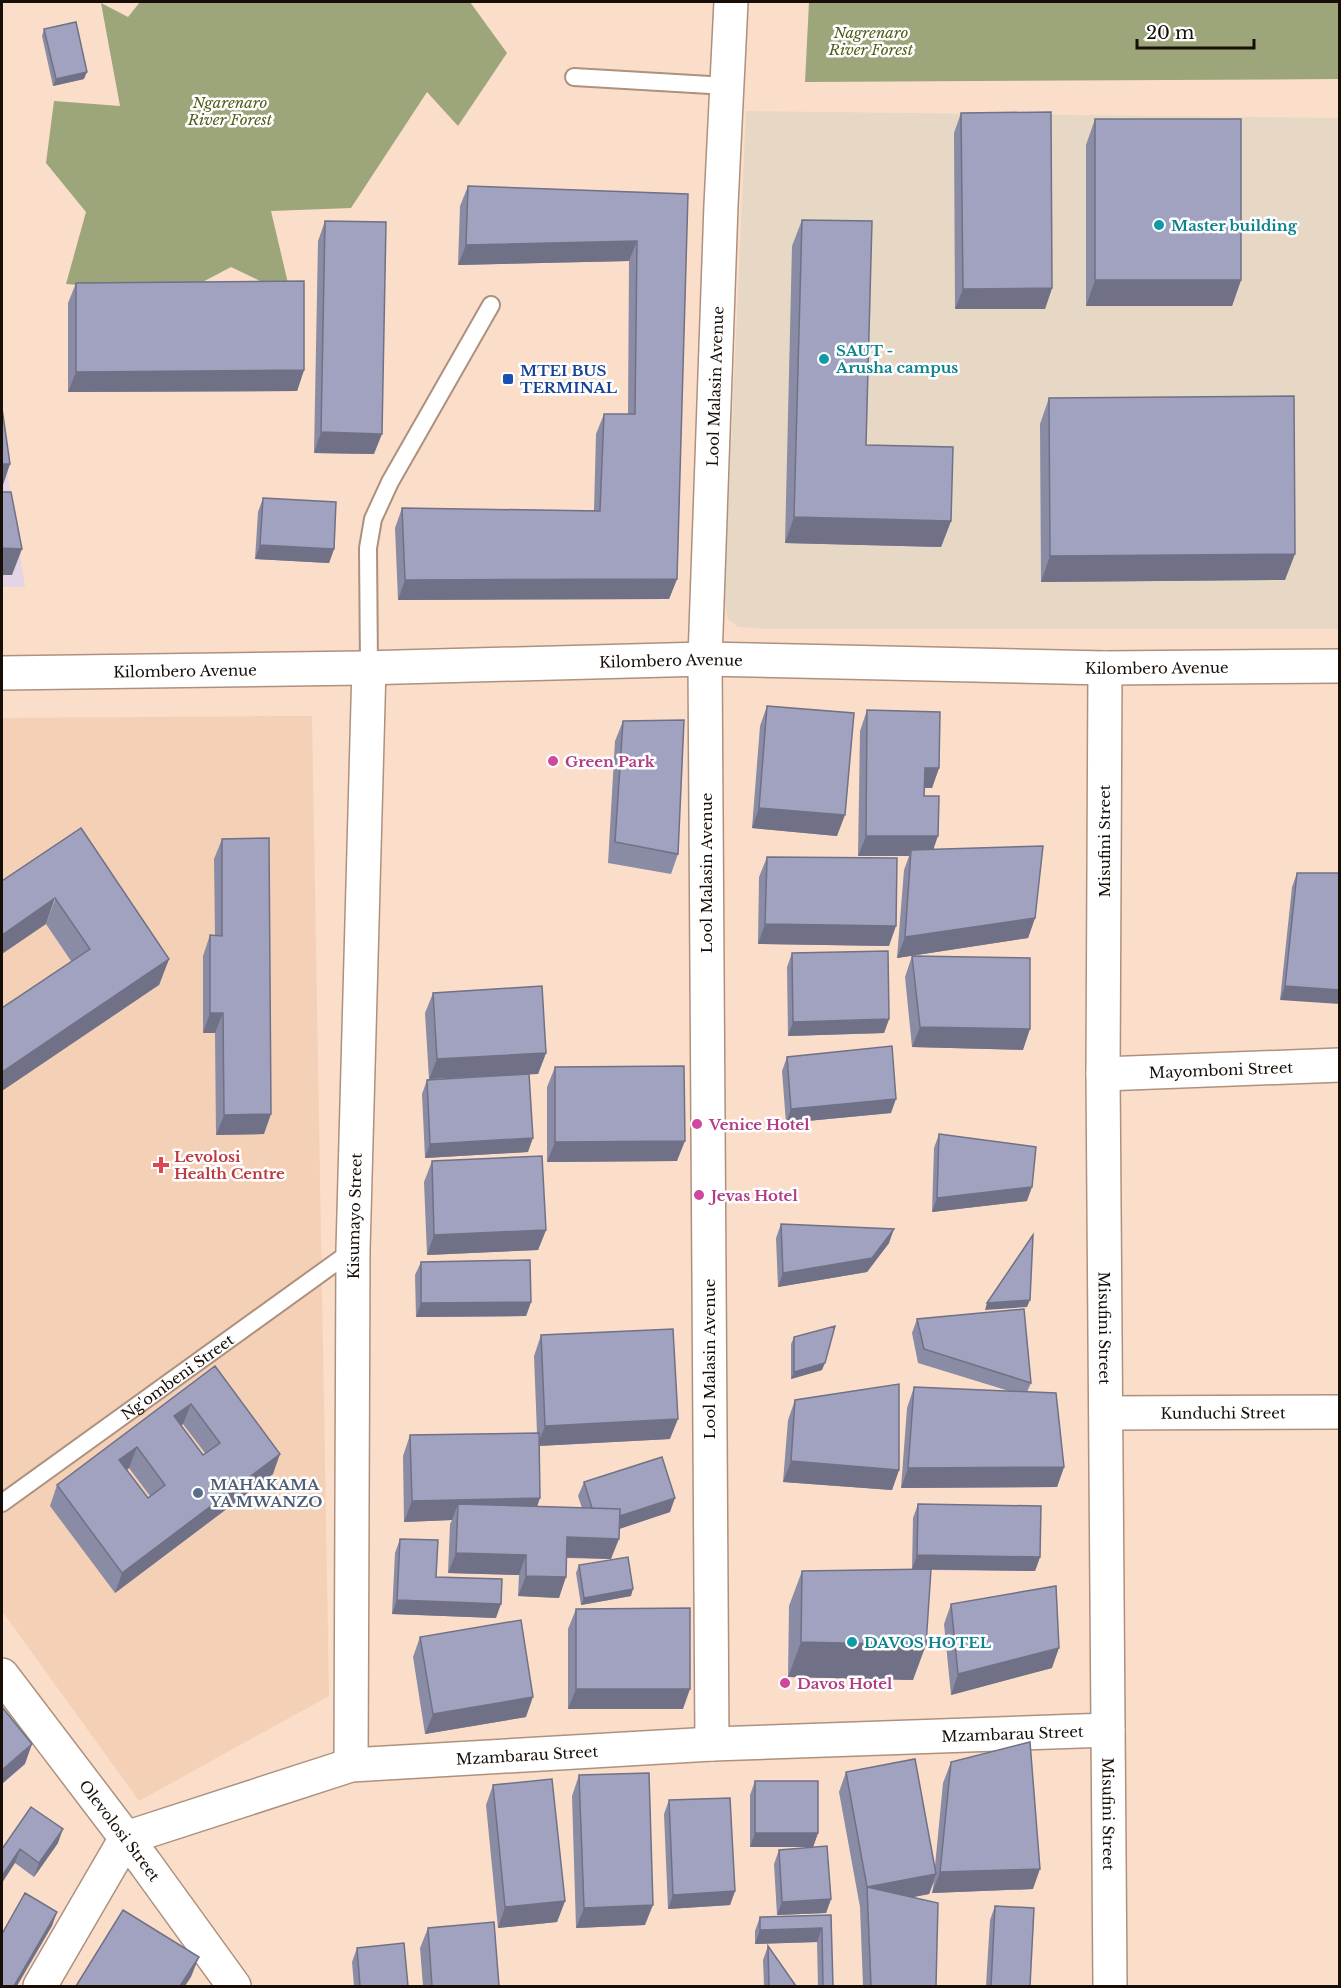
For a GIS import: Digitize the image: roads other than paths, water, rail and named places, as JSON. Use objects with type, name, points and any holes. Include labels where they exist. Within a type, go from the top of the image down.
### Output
[{"type":"street","name":"Lool Malasin Avenue","points":[[712,1744],[705,658],[731,2]]},
{"type":"street","name":"Kilombero Avenue","points":[[2,673],[369,667],[705,658],[1105,668],[1340,666]]},
{"type":"street","name":"Kisumayo Street","points":[[351,1765],[353,1251],[369,667]]},
{"type":"street","name":"Misufini Street","points":[[1105,668],[1103,1074],[1110,1986]]},
{"type":"street","name":"Mayomboni Street","points":[[1103,1074],[1340,1065]]},
{"type":"street","name":"Kunduchi Street","points":[[1106,1413],[1340,1412]]},
{"type":"street","name":"Olevolosi Street","points":[[2,1675],[126,1838],[234,1986]]},
{"type":"street","name":"Mzambarau Street","points":[[126,1838],[351,1765],[712,1744],[1108,1730]]},
{"type":"street","points":[[40,1986],[126,1838]]},
{"type":"lane","points":[[574,76],[727,86]]},
{"type":"lane","points":[[369,667],[368,548],[373,519],[390,482],[491,305]]},
{"type":"lane","name":"Ng'ombeni Street","points":[[2,1503],[353,1251]]},
{"type":"place","name":"Master building","points":[[1159,225]]},
{"type":"place","name":"SAUT - Arusha campus","points":[[824,359]]},
{"type":"place","name":"MTEI BUS TERMINAL","points":[[508,379]]},
{"type":"place","name":"Green Park","points":[[553,761]]},
{"type":"place","name":"Venice Hotel","points":[[697,1124]]},
{"type":"place","name":"Levolosi Health Centre","points":[[161,1165]]},
{"type":"place","name":"Jevas Hotel","points":[[699,1195]]},
{"type":"place","name":"MAHAKAMA YA MWANZO","points":[[198,1493]]},
{"type":"place","name":"DAVOS HOTEL","points":[[852,1642]]},
{"type":"place","name":"Davos Hotel","points":[[785,1683]]},
{"type":"park label","name":"Nagrenaro River Forest","points":[[871,40]]},
{"type":"park label","name":"Ngarenaro River Forest","points":[[230,110]]}]
